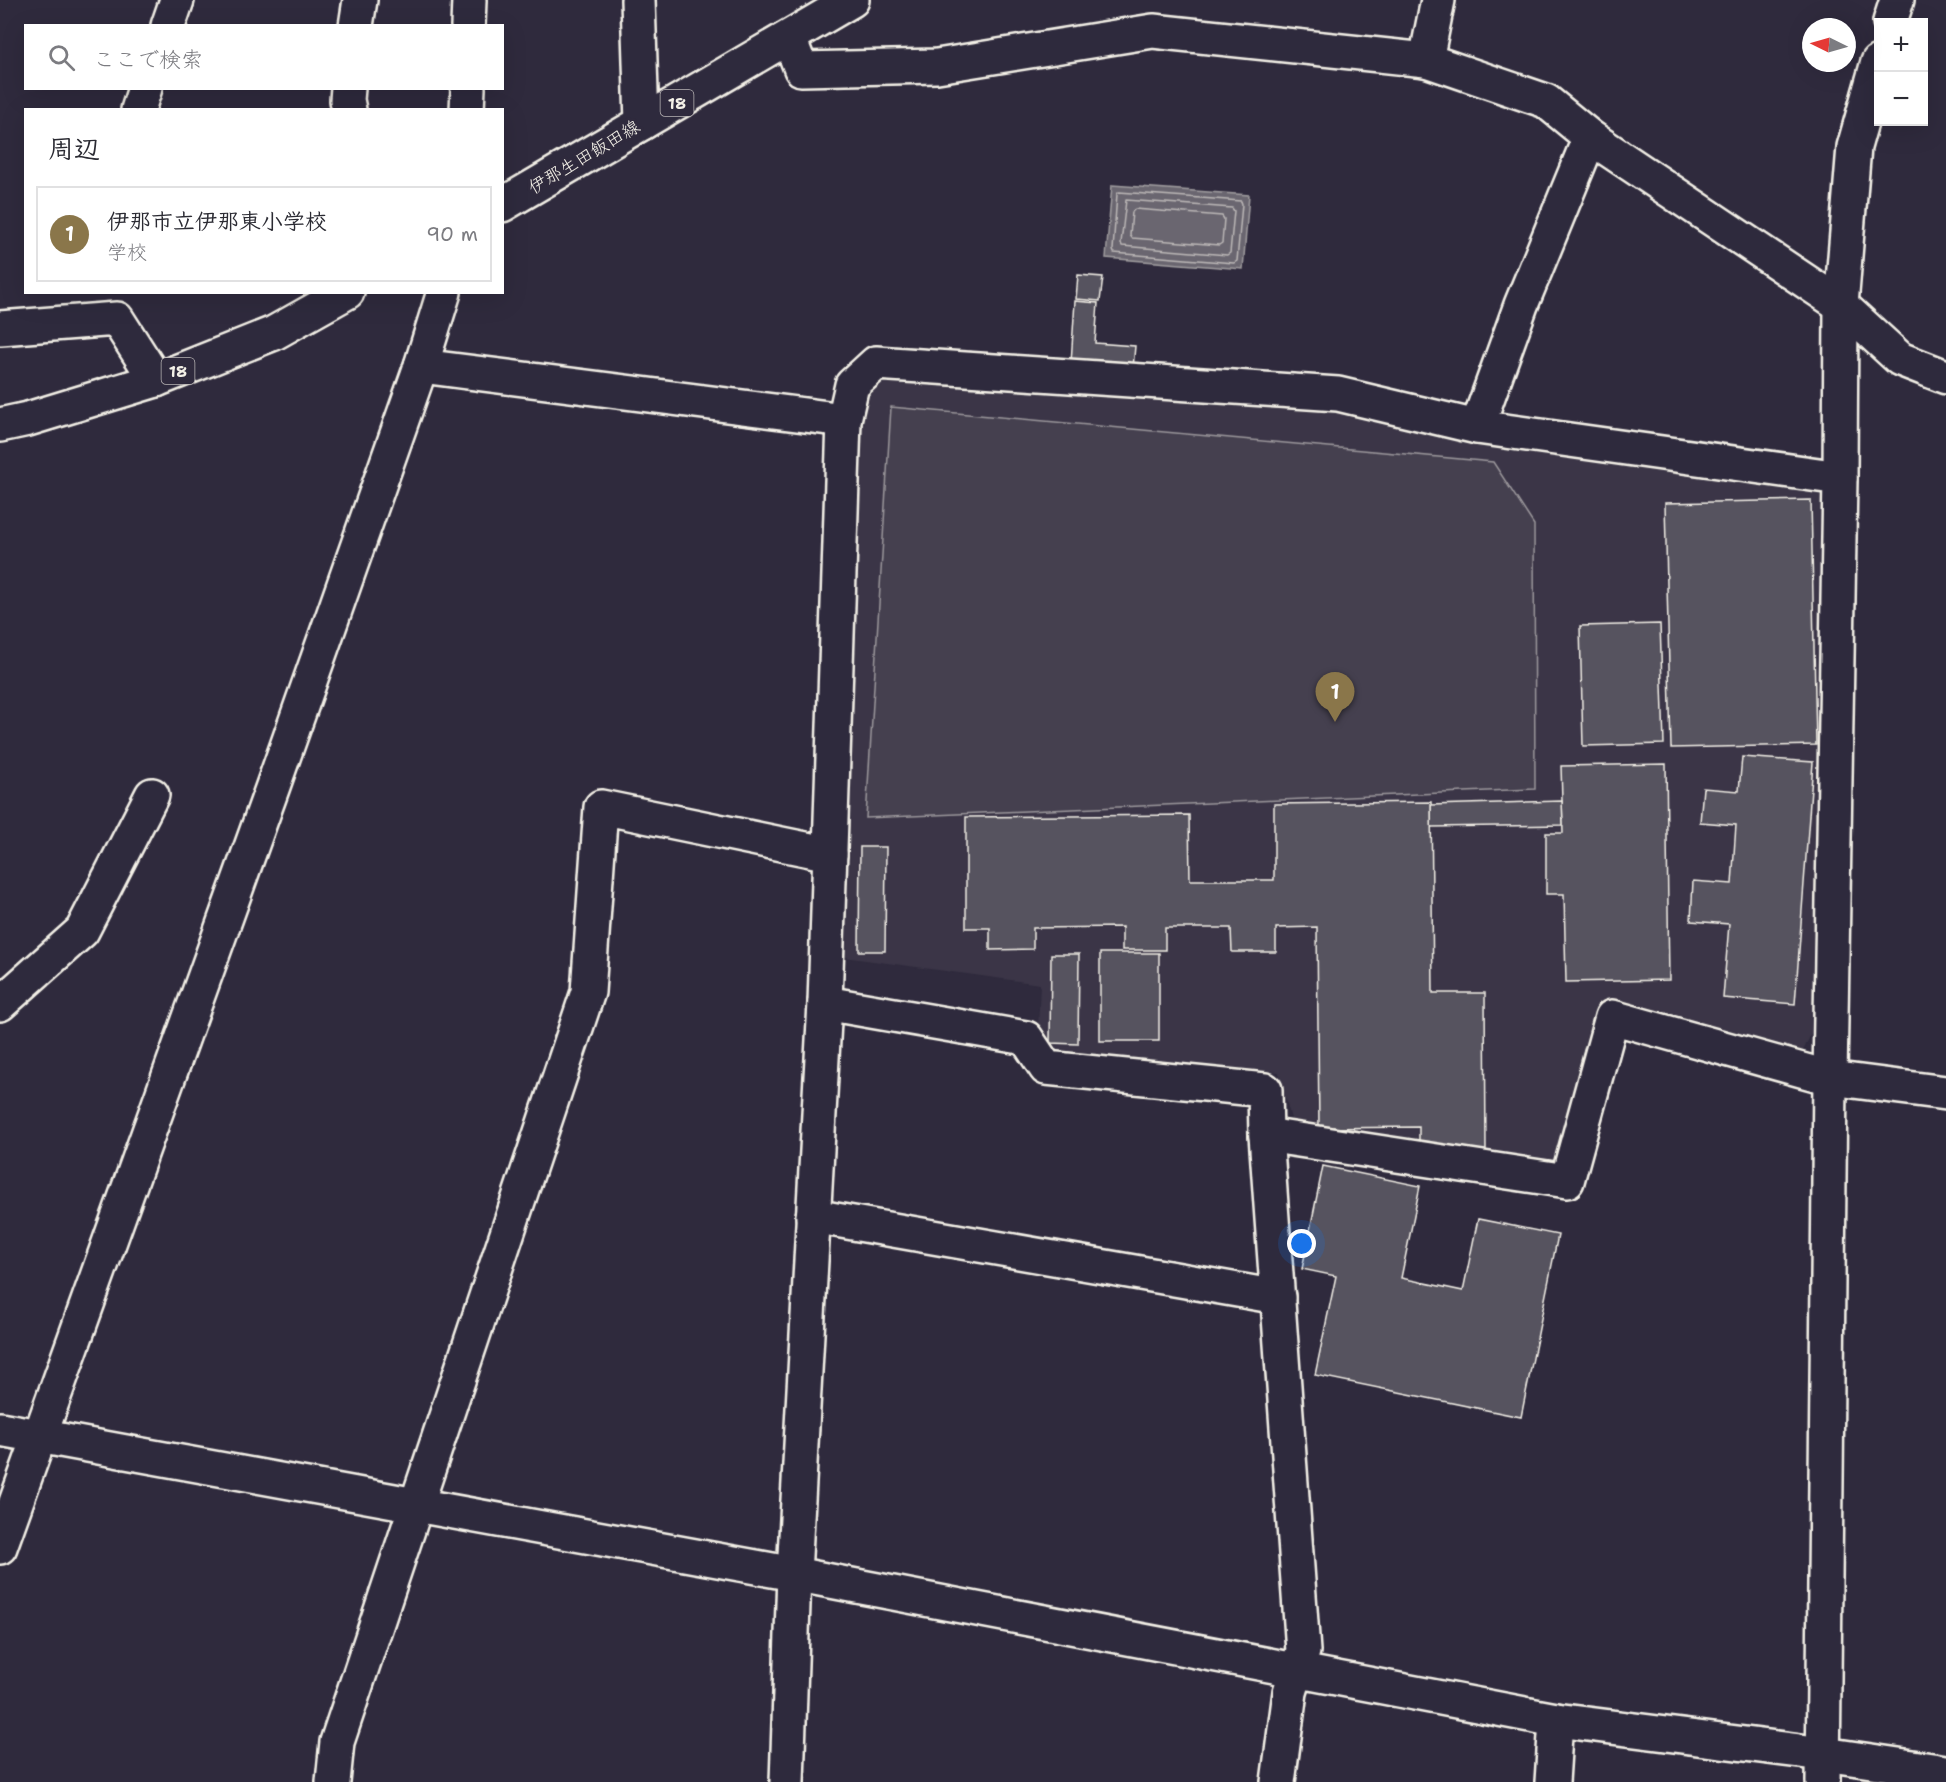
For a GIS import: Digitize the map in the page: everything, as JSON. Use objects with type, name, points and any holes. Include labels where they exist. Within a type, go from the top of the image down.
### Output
[{"type":"street","points":[[169,24],[177,0]]},
{"type":"street","points":[[356,24],[360,0]]},
{"type":"street","points":[[468,24],[469,0]]},
{"type":"street","points":[[638,0],[642,123]]},
{"type":"street","name":"伊那生田飯田線","points":[[504,204],[852,0]]},
{"type":"street","points":[[1426,60],[1438,0]]},
{"type":"street","points":[[1891,18],[1897,0]]},
{"type":"street","points":[[789,38],[801,69],[936,66],[1153,31],[1426,60],[1546,100],[1590,137],[1841,305],[1900,359],[1946,376]]},
{"type":"street","points":[[1824,1768],[1830,1078],[1841,305],[1854,147],[1875,72]]},
{"type":"street","points":[[139,108],[145,90]]},
{"type":"street","points":[[348,90],[346,100],[349,108]]},
{"type":"street","points":[[467,108],[468,90]]},
{"type":"street","points":[[1477,427],[1521,305],[1590,137]]},
{"type":"street","name":"18","points":[[0,425],[28,419],[156,380],[274,333],[342,294]]},
{"type":"street","points":[[0,1547],[421,366],[443,294]]},
{"type":"street","points":[[0,328],[117,306],[156,380]]},
{"type":"street","points":[[786,1782],[794,1574],[825,1003],[844,420],[852,385],[876,363],[1338,394],[1477,427],[1840,478]]},
{"type":"street","points":[[421,366],[844,420]]},
{"type":"street","points":[[0,1004],[82,932],[152,795]]},
{"type":"street","points":[[333,1782],[337,1742],[588,992],[601,807],[830,854]]},
{"type":"street","points":[[825,1003],[1026,1038],[1046,1068],[1265,1090],[1266,1135],[1303,1651],[1290,1692],[1278,1782]]},
{"type":"street","points":[[1266,1135],[1567,1181],[1612,1017],[1830,1078],[1946,1093]]},
{"type":"street","points":[[813,1216],[1278,1297]]},
{"type":"street","points":[[0,1429],[794,1574],[1556,1720],[1824,1768],[1946,1772]]},
{"type":"street","points":[[1552,1782],[1556,1720]]},
{"type":"shaded area","points":[[889,371],[1329,405],[1821,486],[1812,1032],[1801,1055],[1599,1006],[1557,1174],[1293,1127],[1279,1072],[1058,1055],[1038,1032],[1040,984],[844,957],[863,397]]},
{"type":"shaded area","points":[[891,407],[1493,462],[1534,525],[1535,789],[866,818]]},
{"type":"water","points":[[1112,185],[1249,195],[1243,269],[1106,258]]},
{"type":"building","points":[[1078,275],[1103,277],[1100,301],[1076,299]]},
{"type":"building","points":[[1075,301],[1098,303],[1095,343],[1135,346],[1133,368],[1071,363]]},
{"type":"building","points":[[1811,500],[1816,745],[1671,748],[1665,503]]},
{"type":"building","points":[[1660,624],[1664,744],[1583,746],[1580,626]]},
{"type":"building","points":[[1742,757],[1813,762],[1795,1004],[1723,998],[1729,924],[1691,921],[1693,881],[1732,884],[1736,825],[1700,822],[1703,788],[1739,791]]},
{"type":"building","points":[[1666,764],[1669,980],[1566,982],[1564,894],[1546,894],[1546,833],[1563,833],[1561,766]]},
{"type":"building","points":[[1562,801],[1563,825],[1431,827],[1431,805]]},
{"type":"building","points":[[1431,802],[1433,993],[1485,993],[1486,1153],[1419,1154],[1419,1127],[1319,1128],[1317,927],[1276,928],[1276,952],[1232,952],[1231,928],[1165,928],[1165,950],[1122,950],[1122,927],[1033,928],[1033,949],[990,950],[990,928],[966,928],[966,817],[1189,815],[1190,880],[1274,880],[1274,804]]},
{"type":"building","points":[[860,847],[886,847],[885,951],[859,951]]},
{"type":"building","points":[[1100,953],[1159,953],[1159,1041],[1100,1041]]},
{"type":"building","points":[[1051,954],[1079,954],[1078,1044],[1050,1043]]},
{"type":"building","points":[[1323,1166],[1420,1186],[1401,1278],[1463,1291],[1478,1219],[1558,1235],[1521,1417],[1315,1375],[1336,1276],[1302,1269]]},
{"type":"place","name":"伊那市立伊那東小学校","points":[[1335,722]]}]
